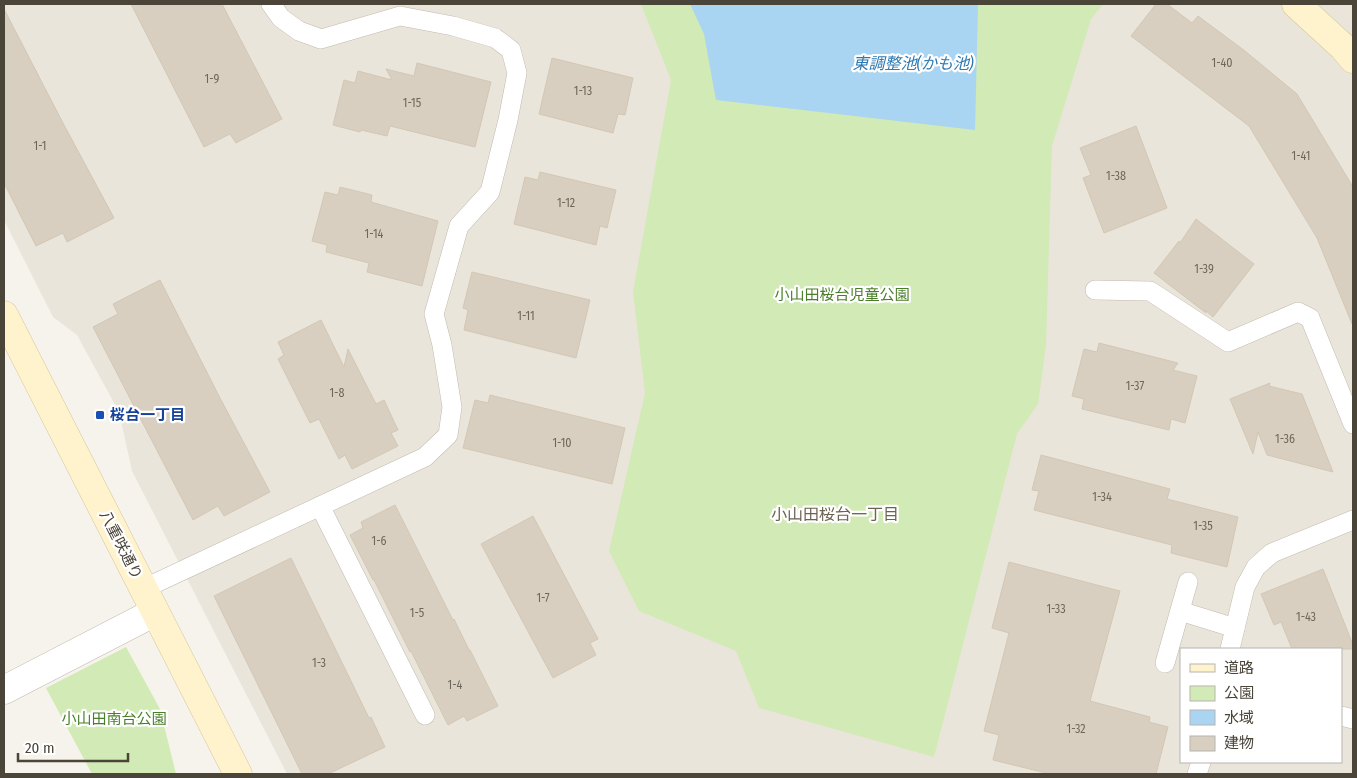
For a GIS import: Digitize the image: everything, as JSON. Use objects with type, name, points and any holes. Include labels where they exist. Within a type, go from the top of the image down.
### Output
[{"type":"street","points":[[1296,4],[1343,47],[1353,59]]},
{"type":"street","name":"八重咲通り","points":[[4,315],[238,774]]},
{"type":"street","points":[[4,690],[149,600]]},
{"type":"lane","points":[[149,600],[320,506],[425,457],[448,435],[452,408],[442,345],[434,314],[459,226],[490,192],[508,120],[517,72],[511,50],[495,38],[453,26],[400,16],[321,39],[299,31],[281,18],[271,4]]},
{"type":"lane","points":[[1095,290],[1150,291],[1228,342],[1298,312],[1310,318],[1353,424]]},
{"type":"lane","points":[[320,506],[425,715]]},
{"type":"lane","points":[[1230,648],[1245,587],[1256,567],[1272,553],[1353,520]]},
{"type":"lane","points":[[1165,663],[1188,582]]},
{"type":"lane","points":[[1180,611],[1235,628]]},
{"type":"shaded area","points":[[4,4],[1353,4],[1353,774],[287,774],[132,471],[119,412],[77,335],[53,317],[4,220]]},
{"type":"green space","name":"小山田桜台児童公園","points":[[641,4],[1103,4],[1091,19],[1052,146],[1046,346],[1038,404],[1017,434],[934,757],[759,708],[736,651],[639,611],[609,551],[645,393],[633,292],[671,80]]},
{"type":"green space","name":"小山田南台公園","points":[[126,647],[160,709],[176,774],[92,774],[46,688]]},
{"type":"water","name":"東調整池(かも池)","points":[[690,4],[978,4],[975,130],[716,100],[704,34]]},
{"type":"building","points":[[131,4],[222,4],[282,119],[236,143],[230,134],[204,147]]},
{"type":"building","points":[[1156,4],[1167,4],[1192,23],[1198,16],[1245,51],[1297,94],[1353,187],[1353,324],[1317,238],[1249,126],[1131,36]]},
{"type":"building","points":[[4,9],[114,218],[67,242],[63,233],[36,246],[4,183]]},
{"type":"building","points":[[552,58],[633,78],[625,115],[618,114],[613,133],[539,114]]},
{"type":"building","points":[[417,63],[491,82],[475,147],[390,126],[387,136],[333,125],[344,80],[355,83],[358,71],[392,80],[386,69],[414,76]]},
{"type":"building","points":[[1136,126],[1167,208],[1104,233],[1083,178],[1091,175],[1080,148]]},
{"type":"building","points":[[540,172],[616,190],[607,228],[600,226],[596,245],[514,224],[525,177],[538,180]]},
{"type":"building","points":[[340,187],[372,195],[371,202],[438,221],[422,286],[367,272],[369,263],[326,252],[327,245],[312,241],[325,192],[338,195]]},
{"type":"building","points":[[1196,219],[1254,264],[1213,317],[1154,273],[1179,241],[1180,243]]},
{"type":"building","points":[[472,272],[590,300],[576,358],[464,330],[468,310],[463,308]]},
{"type":"building","points":[[160,280],[270,492],[224,516],[218,506],[193,520],[93,327],[118,314],[113,304]]},
{"type":"building","points":[[321,320],[344,367],[348,349],[376,404],[384,400],[398,430],[391,433],[398,446],[352,469],[345,455],[339,459],[319,419],[310,423],[278,359],[284,355],[278,342]]},
{"type":"building","points":[[1099,343],[1178,363],[1173,370],[1197,376],[1185,423],[1171,419],[1169,430],[1082,409],[1084,399],[1072,396],[1084,349],[1097,352]]},
{"type":"building","points":[[1270,383],[1269,386],[1302,394],[1333,472],[1267,455],[1258,432],[1253,454],[1230,399]]},
{"type":"building","points":[[490,395],[625,428],[612,484],[463,448],[475,400],[488,403]]},
{"type":"building","points":[[1041,455],[1170,489],[1167,499],[1238,517],[1227,567],[1171,553],[1172,545],[1034,510],[1039,491],[1032,490]]},
{"type":"building","points":[[395,505],[498,706],[467,721],[464,716],[448,725],[350,535],[363,528],[361,522]]},
{"type":"building","points":[[533,516],[598,639],[590,643],[596,655],[553,678],[481,544]]},
{"type":"building","points":[[291,558],[385,747],[328,774],[302,774],[214,596]]},
{"type":"building","points":[[1009,562],[1120,591],[1090,701],[1150,717],[1149,722],[1168,727],[1156,774],[1050,774],[993,760],[999,735],[984,731],[1009,633],[992,628]]},
{"type":"building","points":[[1323,569],[1353,649],[1292,648],[1281,622],[1274,625],[1261,594]]},
{"type":"place","name":"桜台一丁目","points":[[100,415]]},
{"type":"district","name":"小山田桜台一丁目","points":[[835,514]]}]
